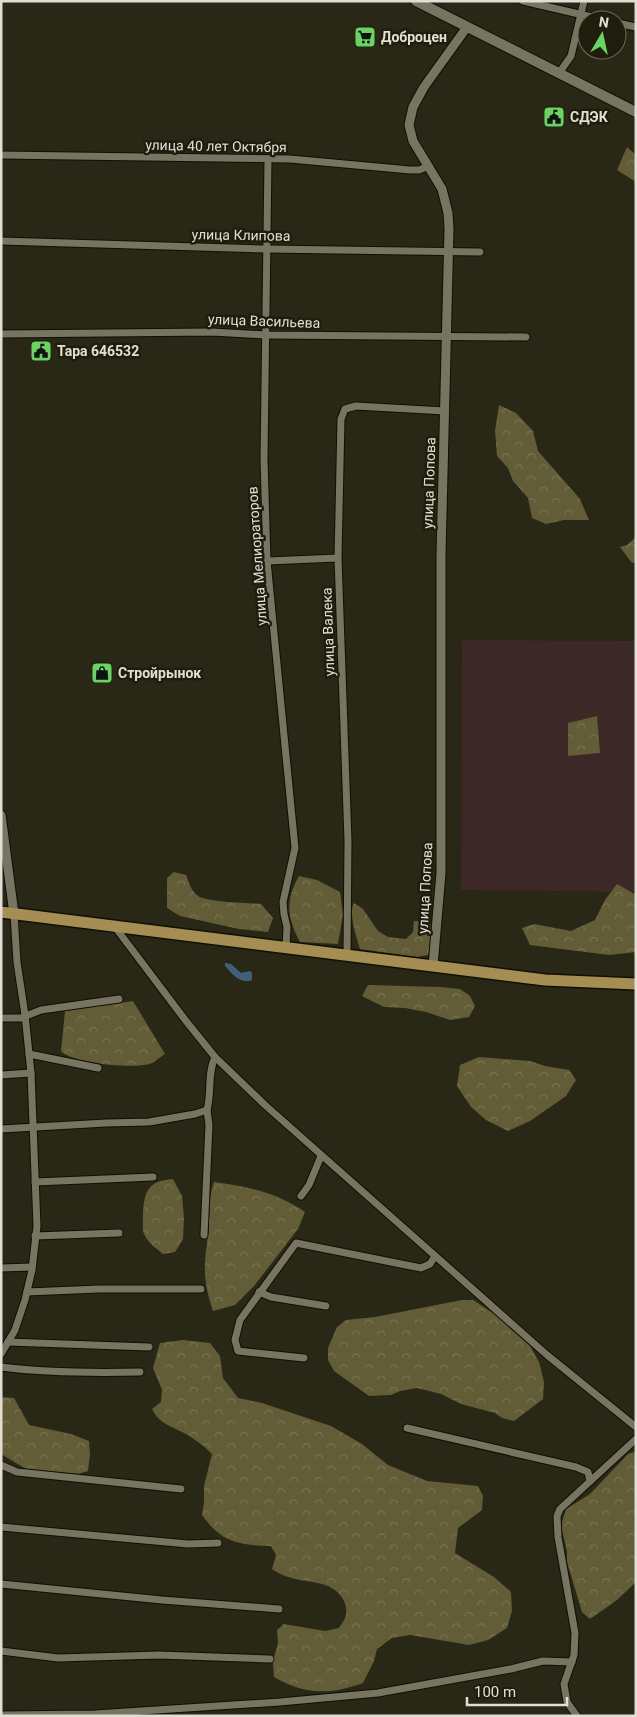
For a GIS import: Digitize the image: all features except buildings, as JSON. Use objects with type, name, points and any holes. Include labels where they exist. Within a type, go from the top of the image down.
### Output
[{"type":"main road","points":[[416,1],[636,112]]},
{"type":"main road","points":[[1,912],[545,980],[636,984]]},
{"type":"street","points":[[523,1],[577,14]]},
{"type":"street","name":"улица Попова","points":[[433,966],[441,873],[441,554],[450,229],[447,205],[442,189],[410,134],[410,116],[424,87],[467,27]]},
{"type":"street","points":[[559,73],[571,56],[577,34]]},
{"type":"street","name":"улица 40 лет Октября","points":[[1,155],[290,159],[410,170],[419,170],[429,166]]},
{"type":"street","name":"улица Мелиораторов","points":[[268,160],[264,459],[267,561],[295,848],[284,902],[287,927],[286,948]]},
{"type":"street","name":"улица Клипова","points":[[1,241],[266,249],[480,252]]},
{"type":"street","name":"улица Васильева","points":[[1,334],[212,332],[266,335],[526,338]]},
{"type":"street","name":"улица Валека","points":[[347,955],[348,841],[338,558],[340,419],[345,409],[356,406],[445,410]]},
{"type":"street","points":[[267,561],[338,558]]},
{"type":"street","points":[[1,815],[31,1073],[36,1182],[36,1236],[27,1292],[15,1330],[1,1354]]},
{"type":"street","points":[[115,926],[215,1057],[264,1105],[547,1355],[636,1427]]},
{"type":"street","points":[[1,1018],[21,1018],[25,1015],[75,1004],[119,999]]},
{"type":"street","points":[[29,1054],[98,1068]]},
{"type":"street","points":[[204,1235],[209,1125],[207,1110],[211,1066],[215,1057]]},
{"type":"street","points":[[1,1075],[31,1073]]},
{"type":"street","points":[[1,1129],[149,1122],[207,1110]]},
{"type":"street","points":[[301,1196],[309,1185],[321,1156]]},
{"type":"street","points":[[36,1182],[153,1177]]},
{"type":"street","points":[[36,1236],[119,1233]]},
{"type":"street","points":[[304,1358],[238,1351],[235,1340],[240,1320],[296,1243],[422,1268],[430,1264],[435,1256]]},
{"type":"street","points":[[1,1268],[32,1267]]},
{"type":"street","points":[[27,1292],[202,1288]]},
{"type":"street","points":[[259,1292],[271,1297],[326,1306]]},
{"type":"street","points":[[8,1342],[149,1347]]},
{"type":"street","points":[[1,1367],[24,1370],[97,1373],[140,1372]]},
{"type":"street","points":[[407,1428],[576,1467],[588,1472],[590,1481]]},
{"type":"street","points":[[577,1716],[568,1702],[564,1684],[572,1662],[575,1633],[556,1516],[560,1509],[636,1439]]},
{"type":"street","points":[[1,1465],[17,1472],[181,1489]]},
{"type":"street","points":[[1,1527],[188,1544],[218,1543]]},
{"type":"street","points":[[1,1584],[162,1600],[279,1608]]},
{"type":"street","points":[[1,1651],[58,1658],[159,1655],[270,1659]]},
{"type":"street","points":[[1,1715],[95,1714],[338,1697],[387,1691],[511,1669],[543,1661],[572,1662]]},
{"type":"shaded area","points":[[462,640],[636,641],[636,892],[461,890]]},
{"type":"green space","points":[[627,147],[636,155],[636,182],[617,170]]},
{"type":"green space","points":[[499,405],[516,413],[533,431],[538,451],[580,499],[589,520],[564,520],[546,524],[532,518],[528,498],[513,481],[508,468],[497,456],[495,431]]},
{"type":"green space","points":[[636,537],[636,562],[632,563],[620,547],[627,545]]},
{"type":"green space","points":[[597,716],[600,753],[568,756],[568,723]]},
{"type":"green space","points":[[174,872],[186,875],[194,892],[202,898],[261,904],[273,918],[268,932],[239,929],[180,916],[167,908],[167,878]]},
{"type":"green space","points":[[299,876],[317,880],[340,892],[343,914],[338,944],[300,942],[292,925],[289,909],[291,893]]},
{"type":"green space","points":[[617,884],[636,895],[636,952],[609,955],[530,945],[522,928],[534,924],[571,931],[595,920],[605,900]]},
{"type":"green space","points":[[354,903],[363,909],[378,931],[388,937],[406,939],[413,932],[414,921],[430,922],[432,938],[428,955],[417,957],[360,949],[352,919]]},
{"type":"green space","points":[[368,985],[460,989],[470,996],[475,1006],[469,1017],[450,1020],[426,1012],[384,1007],[362,996]]},
{"type":"green space","points":[[133,1001],[165,1054],[155,1061],[149,1064],[130,1066],[103,1064],[77,1059],[61,1051],[65,1011]]},
{"type":"green space","points":[[479,1057],[530,1061],[569,1070],[576,1080],[566,1096],[530,1121],[508,1131],[486,1120],[471,1107],[457,1086],[460,1065]]},
{"type":"green space","points":[[173,1179],[182,1196],[183,1239],[175,1252],[163,1254],[150,1243],[144,1234],[144,1200],[152,1185],[164,1180]]},
{"type":"green space","points":[[214,1182],[261,1191],[295,1205],[305,1212],[298,1229],[254,1286],[235,1305],[213,1311],[205,1270],[210,1197]]},
{"type":"green space","points":[[462,1300],[473,1300],[493,1313],[529,1344],[539,1362],[544,1382],[543,1399],[514,1421],[502,1418],[495,1413],[461,1404],[441,1394],[417,1388],[400,1391],[391,1395],[369,1396],[334,1371],[328,1360],[328,1348],[337,1327],[346,1320],[375,1317]]},
{"type":"green space","points":[[183,1340],[210,1343],[220,1356],[223,1378],[238,1398],[262,1403],[331,1426],[362,1444],[388,1465],[427,1481],[478,1486],[483,1496],[482,1510],[458,1528],[455,1553],[494,1577],[511,1592],[512,1611],[507,1628],[488,1640],[469,1645],[410,1635],[392,1638],[377,1649],[374,1661],[363,1683],[339,1690],[307,1690],[274,1677],[273,1661],[278,1643],[277,1630],[284,1624],[325,1631],[339,1628],[346,1616],[346,1605],[339,1594],[328,1586],[286,1576],[272,1569],[276,1555],[271,1546],[249,1545],[227,1538],[213,1528],[202,1515],[204,1486],[212,1454],[186,1434],[162,1422],[152,1409],[161,1402],[162,1390],[153,1368],[160,1343]]},
{"type":"green space","points":[[1,1397],[14,1398],[29,1425],[71,1434],[89,1441],[88,1471],[78,1474],[26,1469],[1,1454]]},
{"type":"green space","points":[[636,1453],[636,1582],[617,1600],[590,1619],[582,1612],[567,1562],[562,1522],[566,1509],[590,1494],[628,1454]]},
{"type":"water","points":[[225,963],[231,964],[241,973],[250,971],[252,973],[252,980],[240,980],[225,966]]},
{"type":"place","name":"Доброцен","points":[[365,37]]},
{"type":"place","name":"СДЭК","points":[[554,117]]},
{"type":"place","name":"Тара 646532","points":[[41,351]]},
{"type":"place","name":"Стройрынок","points":[[102,673]]}]
